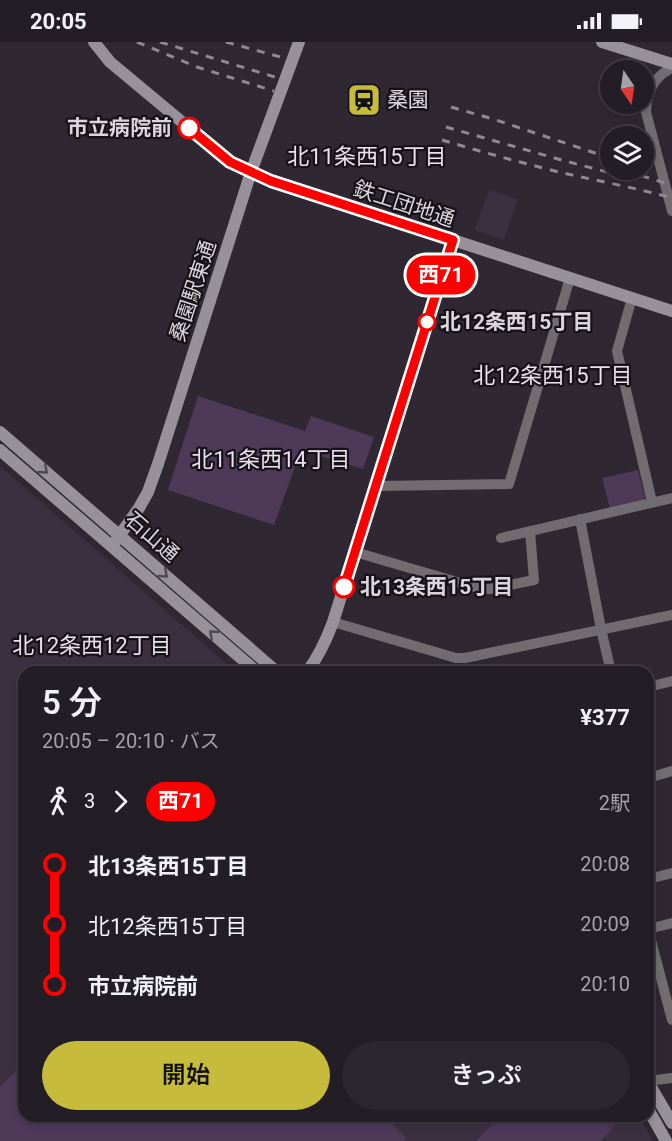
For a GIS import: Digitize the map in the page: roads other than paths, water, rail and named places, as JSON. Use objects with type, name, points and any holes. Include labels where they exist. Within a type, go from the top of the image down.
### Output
[{"type":"street","name":"鉄工団地通","points":[[94,42],[110,62],[178,119],[230,162],[251,172],[271,181],[672,311]]},
{"type":"street","name":"桑園駅東通","points":[[112,546],[143,500],[158,465],[251,172],[299,42]]},
{"type":"street","points":[[602,42],[672,66]]},
{"type":"street","points":[[672,66],[654,84],[646,104],[647,121],[672,209]]},
{"type":"street","points":[[312,666],[326,642],[333,622],[453,240]]},
{"type":"street","points":[[376,486],[509,484],[570,278]]},
{"type":"street","points":[[632,298],[617,351],[652,502]]},
{"type":"street","name":"石山通","points":[[0,432],[270,666]]},
{"type":"street","name":"石山通","points":[[0,450],[250,666]]},
{"type":"street","points":[[501,538],[672,498]]},
{"type":"street","points":[[580,519],[610,666]]},
{"type":"street","points":[[355,552],[481,589],[490,589],[534,580],[530,531]]},
{"type":"street","points":[[333,622],[456,658],[465,658],[672,615]]},
{"type":"street","points":[[654,686],[672,681]]},
{"type":"street","points":[[654,776],[672,771]]},
{"type":"street","points":[[654,878],[672,873]]},
{"type":"street","points":[[654,928],[672,923]]},
{"type":"street","points":[[654,952],[672,1020]]},
{"type":"street","points":[[654,1081],[672,1078]]},
{"type":"street","points":[[654,1092],[672,1123]]},
{"type":"street","points":[[654,1120],[666,1141]]},
{"type":"railway","points":[[137,42],[197,67],[274,91]]},
{"type":"railway","points":[[160,42],[278,78]]},
{"type":"railway","points":[[226,42],[284,58]]},
{"type":"railway","points":[[451,107],[600,155]]},
{"type":"railway","points":[[446,127],[600,170]]},
{"type":"railway","points":[[442,140],[548,169],[672,198]]},
{"type":"railway","points":[[654,180],[672,185]]},
{"type":"place","name":"桑園","points":[[364,100]]},
{"type":"place","name":"市立病院前","points":[[189,128]]},
{"type":"place","name":"北12条西15丁目","points":[[427,322]]},
{"type":"place","name":"北13条西15丁目","points":[[344,587]]},
{"type":"district","name":"北11条西15丁目","points":[[367,156]]},
{"type":"district","name":"北12条西15丁目","points":[[553,375]]},
{"type":"district","name":"北11条西14丁目","points":[[271,459]]},
{"type":"district","name":"北12条西12丁目","points":[[92,645]]}]
